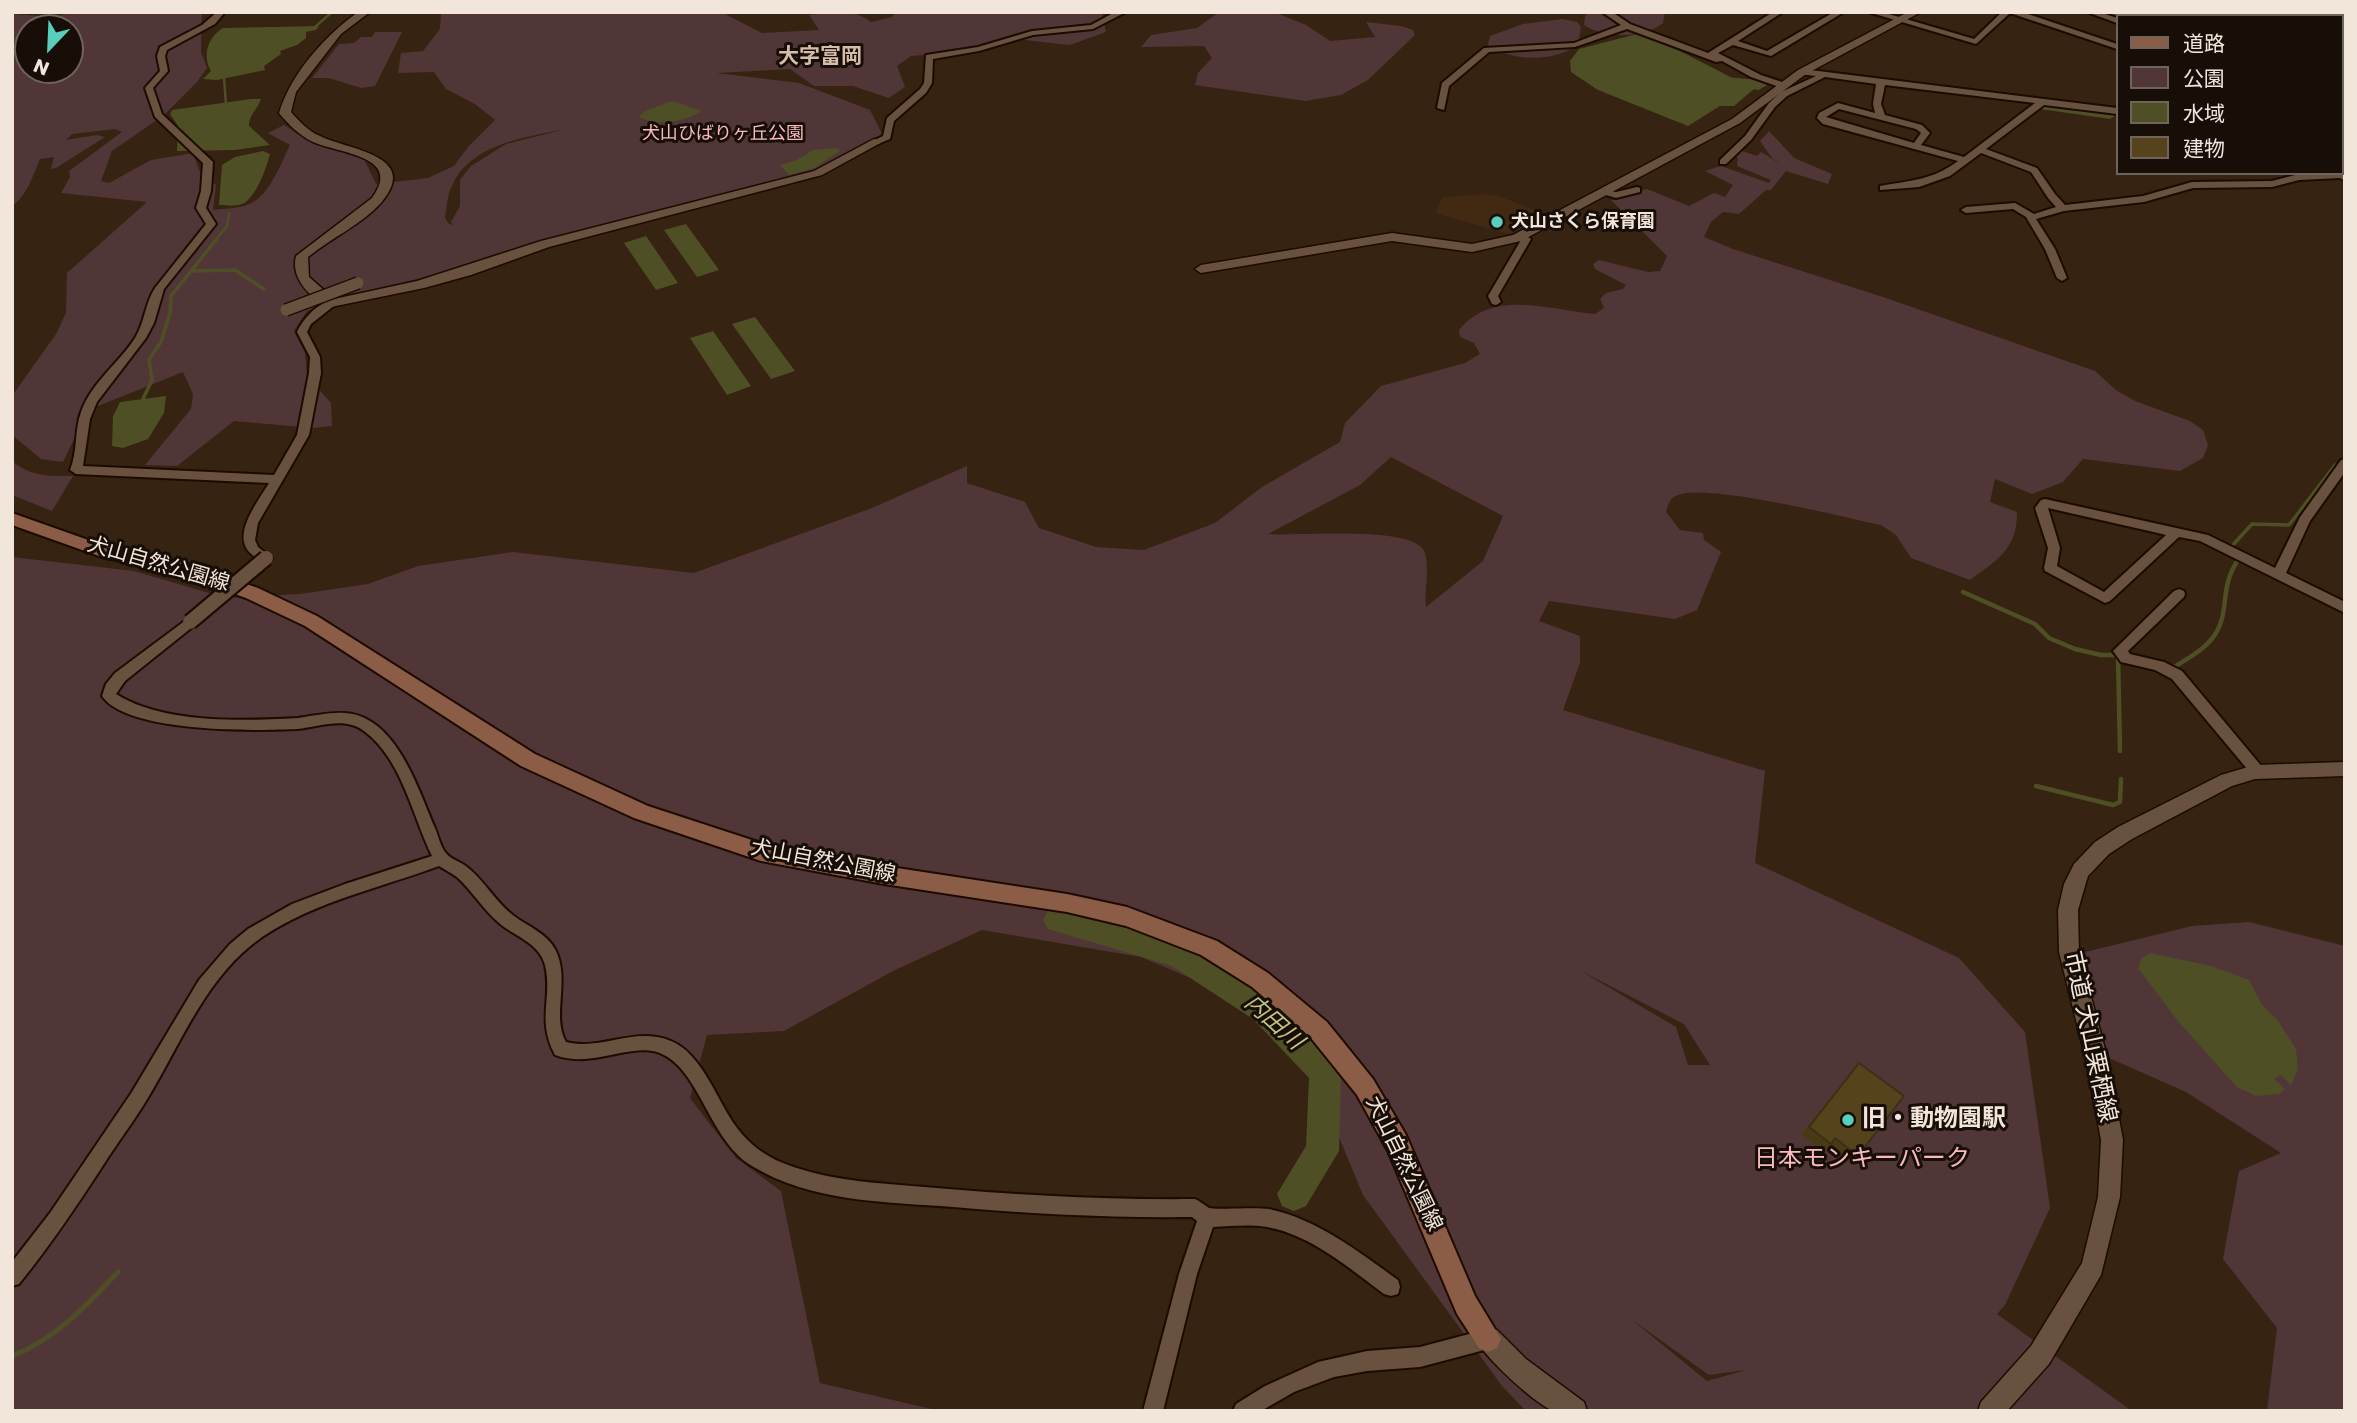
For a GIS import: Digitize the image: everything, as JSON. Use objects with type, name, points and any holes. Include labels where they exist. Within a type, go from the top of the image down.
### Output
[{"type":"main road","name":"犬山自然公園線","points":[[12,519],[105,552],[184,569],[252,593],[311,621],[528,760],[641,812],[761,852],[884,875],[1067,903],[1115,914],[1209,948],[1260,980],[1319,1030],[1365,1087],[1398,1143],[1427,1207],[1465,1305],[1488,1339]]},
{"type":"street","points":[[221,12],[218,20],[185,35],[163,49],[161,55],[164,71],[149,88],[155,111],[208,162],[206,191],[201,208],[211,225],[196,247],[158,289],[153,298],[146,330],[90,403],[82,423],[82,458],[76,470],[279,479]]},
{"type":"street","points":[[331,303],[300,275],[302,256],[379,198],[388,179],[387,173],[375,159],[314,138],[285,113],[286,102],[290,92],[337,32],[365,12]]},
{"type":"street","points":[[1122,12],[1093,27],[1032,33],[986,48],[929,57],[928,83],[923,91],[890,120],[887,137],[818,173],[545,244],[431,281],[331,303],[307,322],[302,332],[315,357],[315,373],[303,435],[252,523],[250,540],[253,550],[266,558],[120,677],[111,688],[109,696],[116,703],[141,712],[206,722],[292,723],[334,717],[365,723],[379,736],[401,772],[442,859],[461,872],[503,917],[527,932],[549,953],[555,983],[554,1033],[556,1043],[561,1049],[582,1053],[629,1042],[653,1042],[673,1050],[688,1067],[738,1144],[754,1158],[774,1169],[820,1184],[870,1191],[1119,1210],[1195,1208],[1206,1218],[1252,1216],[1281,1222],[1317,1238],[1391,1287]]},
{"type":"street","points":[[1606,12],[1627,26],[1676,42],[1782,85]]},
{"type":"street","points":[[1761,78],[1713,53],[1779,12]]},
{"type":"street","points":[[1732,42],[1768,54],[1840,12]]},
{"type":"street","points":[[1872,12],[1976,42],[2007,12]]},
{"type":"street","points":[[1202,270],[1392,237],[1472,248],[1522,236],[1750,114],[1782,85],[1802,72],[1916,12]]},
{"type":"street","points":[[2013,12],[2116,47]]},
{"type":"street","points":[[2091,12],[2116,21]]},
{"type":"street","points":[[1441,108],[1445,85],[1487,51],[1575,45],[1627,26]]},
{"type":"street","points":[[1802,72],[2116,111]]},
{"type":"street","points":[[1723,162],[1748,138],[1783,94],[1821,76]]},
{"type":"street","points":[[1881,81],[1877,104],[1881,117]]},
{"type":"street","points":[[1883,188],[1919,184],[1940,178],[2041,103]]},
{"type":"street","points":[[1916,146],[1926,133],[1919,127],[1838,106],[1821,118],[1826,122],[1965,160]]},
{"type":"street","points":[[1979,149],[2034,170],[2051,196],[2063,208]]},
{"type":"street","points":[[1966,210],[2015,206],[2032,216],[2063,208],[2144,199],[2192,185],[2272,184],[2299,177],[2341,175]]},
{"type":"street","points":[[1604,193],[1616,195],[1637,190]]},
{"type":"street","points":[[2032,216],[2030,218],[2050,249],[2062,278]]},
{"type":"street","points":[[1496,302],[1493,296],[1526,239],[1522,236]]},
{"type":"street","points":[[286,310],[358,283]]},
{"type":"street","points":[[2279,574],[2304,520],[2345,463]]},
{"type":"street","points":[[2177,531],[2105,598],[2050,568],[2054,548],[2041,508],[2045,503],[2177,531],[2204,538],[2345,608]]},
{"type":"street","points":[[2179,594],[2120,651],[2126,658],[2159,666],[2177,675],[2258,772]]},
{"type":"street","name":"市道 犬山栗栖線","points":[[1990,1411],[2040,1355],[2093,1267],[2109,1197],[2112,1140],[2097,1060],[2069,952],[2067,928],[2074,884],[2081,870],[2102,848],[2126,833],[2227,780],[2258,772],[2345,769]]},
{"type":"street","points":[[12,1277],[48,1232],[143,1091],[201,988],[225,960],[254,935],[289,913],[339,893],[442,859]]},
{"type":"street","points":[[1153,1411],[1188,1274],[1206,1218]]},
{"type":"street","points":[[1244,1411],[1267,1394],[1306,1376],[1337,1366],[1420,1357],[1488,1339],[1517,1368],[1575,1411]]},
{"type":"shaded area","points":[[1484,194],[1499,196],[1550,216],[1524,230],[1508,234],[1435,213],[1443,197]]},
{"type":"green space","name":"犬山ひばりヶ丘公園","points":[[202,12],[201,52],[207,68],[164,115],[112,151],[101,181],[109,183],[151,160],[193,153],[199,170],[216,185],[213,210],[249,204],[265,191],[290,145],[268,133],[284,125],[310,142],[364,159],[376,184],[428,178],[454,166],[468,147],[495,120],[475,104],[446,89],[434,72],[398,73],[401,53],[423,51],[440,29],[441,12],[721,12],[762,33],[819,30],[809,15],[834,12],[857,15],[871,22],[892,17],[896,12],[1102,12],[1106,32],[1070,45],[1007,38],[950,53],[911,56],[897,66],[905,87],[889,98],[853,86],[814,86],[790,69],[717,73],[799,83],[870,110],[882,134],[838,161],[812,171],[546,239],[484,258],[470,266],[352,295],[307,311],[294,331],[305,353],[307,376],[331,403],[332,426],[313,428],[234,421],[177,466],[145,465],[191,409],[193,394],[183,372],[78,414],[75,437],[63,462],[41,459],[12,435],[12,396],[56,334],[66,313],[67,273],[147,202],[61,193],[70,177],[69,171],[122,132],[115,129],[72,134],[66,140],[97,135],[105,137],[56,168],[51,169],[54,157],[40,159],[26,191],[12,206],[12,14],[14,84],[84,84],[84,14],[65,14]],"holes":[[[562,130],[506,144],[471,166],[460,180],[460,206],[451,222],[453,225],[449,224],[445,218],[450,190],[460,172],[471,161],[499,145]]]},
{"type":"green space","points":[[1219,12],[1274,12],[1306,25],[1330,41],[1375,37],[1366,22],[1401,26],[1413,30],[1415,35],[1368,80],[1341,95],[1305,101],[1195,85],[1198,73],[1212,58],[1204,46],[1141,47],[1151,35],[1197,28]]},
{"type":"green space","points":[[1589,12],[1665,12],[1663,23],[1645,32],[1613,35],[1584,25],[1585,16]]},
{"type":"green space","points":[[1562,19],[1577,22],[1581,27],[1578,45],[1557,55],[1521,57],[1498,51],[1488,45],[1490,36],[1523,24]]},
{"type":"green space","points":[[375,32],[402,32],[375,86],[361,88],[329,78],[312,78],[339,44],[354,43],[361,37],[372,37]]},
{"type":"green space","name":"日本モンキーパーク","points":[[1769,131],[1794,158],[1832,174],[1828,184],[1786,171],[1771,190],[1766,190],[1739,214],[1723,212],[1711,222],[1704,237],[2095,371],[2116,390],[2135,401],[2190,421],[2203,430],[2208,445],[2203,458],[2180,471],[2083,459],[2063,482],[2032,494],[1995,479],[1990,502],[2017,512],[2016,525],[2004,553],[1970,580],[1911,558],[1896,535],[1881,525],[1745,497],[1693,493],[1678,495],[1670,502],[1666,512],[1680,530],[1703,533],[1704,540],[1721,552],[1697,610],[1675,619],[1549,601],[1539,621],[1580,636],[1580,663],[1563,710],[1765,771],[1755,863],[1959,958],[2025,1032],[2050,1208],[2005,1305],[1997,1314],[2132,1411],[1526,1411],[1502,1386],[1363,1195],[1304,1053],[1259,1007],[1141,957],[982,930],[893,971],[784,1031],[707,1035],[690,1098],[736,1158],[781,1191],[820,1383],[940,1411],[12,1411],[12,557],[134,571],[226,598],[300,594],[368,584],[418,566],[513,552],[694,573],[872,508],[967,466],[967,483],[1025,502],[1039,528],[1096,547],[1144,550],[1215,523],[1262,487],[1340,442],[1345,423],[1381,386],[1465,363],[1480,354],[1474,343],[1460,337],[1459,330],[1473,317],[1488,309],[1505,305],[1541,306],[1595,314],[1604,308],[1600,299],[1606,293],[1623,289],[1626,285],[1595,269],[1593,264],[1599,260],[1648,272],[1660,271],[1667,256],[1611,200],[1647,189],[1689,206],[1714,193],[1725,197],[1733,185],[1705,171],[1721,166],[1769,183],[1771,180],[1737,166],[1738,158],[1733,155],[1742,151],[1757,156],[1761,152],[1782,165],[1772,158],[1760,141]],"holes":[[[1391,457],[1503,516],[1483,561],[1426,607],[1426,559],[1425,553],[1417,544],[1378,535],[1268,534],[1360,485]],[[1581,971],[1684,1024],[1710,1065],[1688,1065],[1676,1027]],[[1631,1319],[1709,1375],[1746,1370],[1707,1381]]]},
{"type":"green space","points":[[12,461],[33,473],[73,476],[52,511],[12,495]]},
{"type":"green space","points":[[2249,922],[2345,946],[2345,1411],[2267,1411],[2277,1328],[2223,1259],[2239,1171],[2281,1153],[2186,1092],[2100,1054],[2077,954],[2192,926]]},
{"type":"water","points":[[319,26],[316,30],[306,32],[306,38],[297,45],[280,51],[281,54],[264,66],[265,70],[217,80],[203,79],[211,71],[207,59],[210,41],[223,28]]},
{"type":"water","points":[[1637,34],[1678,50],[1754,89],[1734,106],[1720,106],[1688,126],[1598,90],[1571,72],[1570,61],[1579,49]]},
{"type":"water","points":[[261,99],[249,126],[270,145],[235,150],[177,151],[178,126],[170,114],[172,110]]},
{"type":"water","points":[[672,101],[702,111],[671,122],[655,122],[639,117],[645,111]]},
{"type":"water","points":[[837,148],[840,151],[814,168],[789,175],[780,165],[795,161],[813,150]]},
{"type":"water","points":[[263,151],[270,154],[252,196],[239,205],[219,205],[222,165],[235,157]]},
{"type":"water","points":[[686,224],[719,270],[697,277],[664,230]]},
{"type":"water","points":[[646,236],[678,283],[656,290],[624,243]]},
{"type":"water","points":[[755,317],[795,371],[771,379],[732,324]]},
{"type":"water","points":[[713,331],[751,386],[727,395],[690,338]]},
{"type":"water","points":[[166,396],[164,413],[148,439],[123,448],[112,446],[113,416],[120,402]]},
{"type":"water","points":[[2150,953],[2211,966],[2249,980],[2262,1005],[2278,1021],[2296,1049],[2298,1069],[2291,1085],[2281,1075],[2274,1079],[2285,1089],[2279,1094],[2256,1096],[2237,1087],[2178,1021],[2138,968],[2142,958]]},
{"type":"building","name":"旧・動物園駅","points":[[1859,1063],[1904,1096],[1858,1156],[1835,1138],[1831,1144],[1809,1127]]},
{"type":"waterway","points":[[315,27],[332,12]]},
{"type":"waterway","points":[[2113,12],[2118,14]]},
{"type":"waterway","points":[[226,105],[224,78],[227,73]]},
{"type":"waterway","points":[[1715,81],[1759,85]]},
{"type":"waterway","points":[[2046,106],[2110,114]]},
{"type":"waterway","points":[[214,242],[227,226],[229,213]]},
{"type":"waterway","points":[[143,399],[152,380],[149,359],[161,342],[170,313],[171,296],[216,240]]},
{"type":"waterway","points":[[192,271],[235,270],[264,289]]},
{"type":"waterway","points":[[2231,547],[2252,524],[2289,525],[2335,465]]},
{"type":"waterway","points":[[2170,666],[2174,667],[2197,652],[2216,633],[2223,616],[2226,589],[2238,560]]},
{"type":"waterway","points":[[1963,592],[2035,624],[2049,638],[2075,649],[2101,655],[2118,655],[2120,751]]},
{"type":"waterway","points":[[2036,786],[2113,805],[2120,802],[2121,779]]},
{"type":"waterway","name":"内田川","points":[[1058,920],[1180,955],[1264,1009],[1325,1072],[1322,1151],[1294,1194]]},
{"type":"waterway","points":[[12,1356],[56,1331],[118,1272]]},
{"type":"place","name":"犬山さくら保育園","points":[[1497,222]]},
{"type":"place","name":"旧・動物園駅","points":[[1848,1120]]},
{"type":"district","name":"大字富岡","points":[[820,58]]}]
